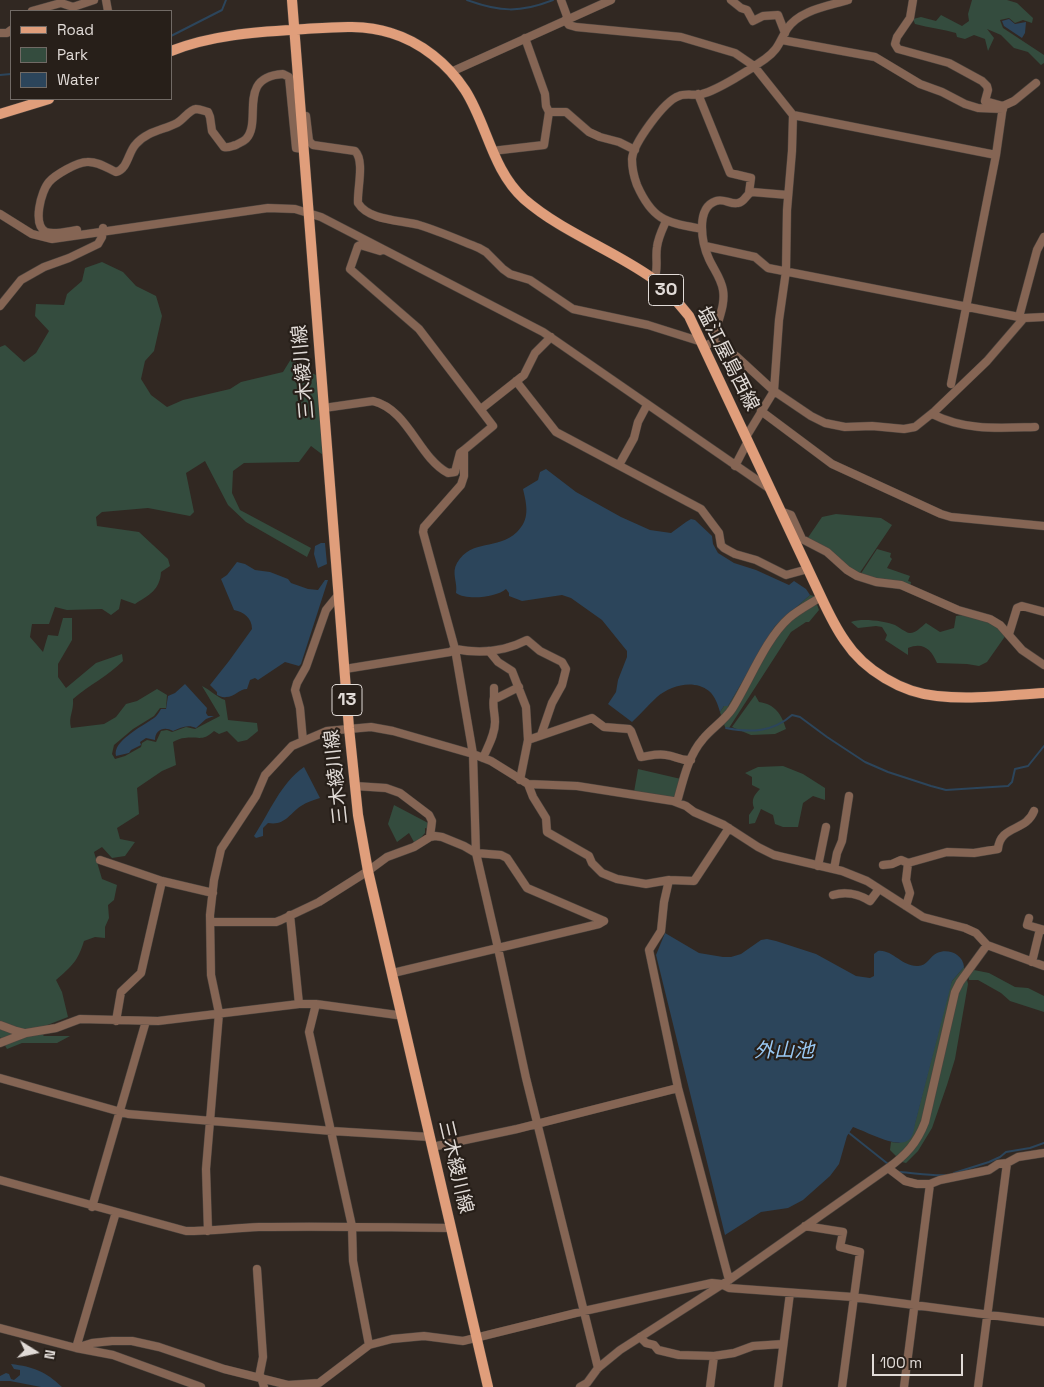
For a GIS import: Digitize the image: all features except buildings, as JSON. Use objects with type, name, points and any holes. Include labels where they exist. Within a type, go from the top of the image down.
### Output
[{"type":"main road","name":"三木綾川線","points":[[292,0],[355,786],[368,871],[488,1387]]},
{"type":"main road","name":"塩江屋島西線","points":[[172,51],[192,44],[249,32],[353,27],[391,32],[416,43],[428,51],[451,72],[471,99],[492,151],[506,177],[521,196],[542,214],[654,279],[673,296],[689,316],[821,597],[845,642],[862,661],[884,678],[909,689],[935,696],[962,697],[1044,693]]},
{"type":"main road","points":[[0,114],[46,100]]},
{"type":"street","points":[[36,10],[62,3],[73,7],[94,0]]},
{"type":"street","points":[[561,0],[569,25],[681,37],[735,53],[754,66],[793,116],[786,271],[779,320],[774,391],[761,412],[735,466]]},
{"type":"street","points":[[451,72],[611,0]]},
{"type":"street","points":[[731,0],[747,10],[753,22],[763,16],[778,15],[783,36]]},
{"type":"street","points":[[702,229],[660,218],[643,197],[634,176],[632,158],[638,142],[664,107],[678,96],[702,94],[733,79],[766,58],[779,46],[788,27],[797,19],[810,11],[848,0]]},
{"type":"street","points":[[913,0],[910,18],[896,37],[895,44],[898,49],[949,63],[982,81],[988,90],[985,101],[1003,107]]},
{"type":"street","points":[[783,36],[875,57],[920,84],[978,108],[1003,107],[1036,84]]},
{"type":"street","points":[[492,151],[544,145],[549,112],[546,106],[545,94],[525,38]]},
{"type":"street","points":[[0,306],[21,280],[44,267],[69,258],[100,242],[103,227],[51,232],[45,231],[41,227],[38,218],[41,197],[48,182],[68,169],[83,162],[93,162],[116,172],[120,171],[131,151],[141,139],[148,134],[175,124],[197,109],[208,112],[212,131],[224,147],[228,148],[246,139],[251,130],[252,106],[257,87],[268,77],[283,74],[289,77],[296,148],[303,149]]},
{"type":"street","points":[[698,94],[730,173],[751,178],[744,201],[734,204],[722,200],[716,201],[702,215],[702,229],[708,257],[721,279],[724,292],[724,305],[714,342]]},
{"type":"street","points":[[951,384],[996,155],[1003,107]]},
{"type":"street","points":[[549,112],[566,112],[590,132],[635,150]]},
{"type":"street","points":[[300,116],[306,116],[310,141],[313,145],[355,151],[358,154],[360,158],[358,203],[370,214],[420,225],[479,248],[510,274],[530,280],[573,309],[648,325],[703,344],[714,342],[736,356],[774,391],[811,416],[834,426],[872,426],[904,429],[914,427],[932,414],[987,361],[1021,318],[1037,250],[1044,237]]},
{"type":"street","points":[[793,116],[996,155]]},
{"type":"street","points":[[748,193],[788,195]]},
{"type":"street","points":[[0,214],[32,234],[52,239],[268,208],[295,208],[308,212],[468,291],[550,337],[770,489]]},
{"type":"street","points":[[654,279],[657,271],[656,249],[658,238],[666,221]]},
{"type":"street","points":[[324,408],[373,402],[381,403],[407,426],[429,457],[448,473],[455,472],[460,452],[493,426],[419,329],[350,269],[358,246],[385,253],[386,250]]},
{"type":"street","points":[[705,246],[755,257],[768,268],[1021,318],[1044,317]]},
{"type":"street","points":[[481,409],[524,375],[535,354],[550,337]]},
{"type":"street","points":[[516,381],[556,432],[701,509],[719,533],[721,545],[735,554],[756,560],[786,574],[808,569]]},
{"type":"street","points":[[620,465],[634,438],[638,422],[647,405]]},
{"type":"street","points":[[761,412],[832,464],[941,514],[951,517],[1044,526]]},
{"type":"street","points":[[932,414],[944,420],[981,429],[1035,427]]},
{"type":"street","points":[[464,450],[464,476],[461,485],[424,527],[423,532],[455,649],[473,754],[476,853],[537,1124],[598,1368]]},
{"type":"street","points":[[780,511],[790,515],[802,539],[827,552],[847,570],[857,576],[876,582],[900,586],[958,610],[990,619],[1000,625],[1022,650],[1044,665]]},
{"type":"street","points":[[303,740],[300,708],[295,690],[306,667],[326,610],[339,594]]},
{"type":"street","points":[[677,802],[695,749],[704,737],[731,710],[783,624],[790,617],[821,597]]},
{"type":"street","points":[[1009,634],[1017,608],[1022,606],[1044,612]]},
{"type":"street","points":[[345,669],[450,652],[455,649],[469,652],[512,648],[527,640],[540,651],[565,666],[566,669],[562,685],[552,703],[541,735]]},
{"type":"street","points":[[489,651],[498,662],[512,671],[526,707],[528,740],[520,780]]},
{"type":"street","points":[[494,697],[500,697],[511,689],[519,687]]},
{"type":"street","points":[[483,758],[493,737],[495,722],[494,688]]},
{"type":"street","points":[[528,740],[592,718],[604,727],[629,728],[640,756],[660,754],[682,761],[691,760]]},
{"type":"street","points":[[208,1231],[206,1169],[219,1013],[211,975],[211,922],[213,893],[221,848],[256,796],[265,775],[292,746],[327,731],[371,727],[473,754],[491,761],[528,784],[577,786],[677,802],[729,828],[774,855],[834,869],[867,881],[923,917],[965,928],[976,933],[987,945],[1044,966]]},
{"type":"street","points":[[528,784],[533,797],[546,818],[547,832],[589,856],[592,863],[602,873],[617,879],[646,884],[669,880],[694,882],[729,828]]},
{"type":"street","points":[[355,786],[386,788],[400,793],[429,815],[432,821],[430,837]]},
{"type":"street","points":[[834,869],[837,853],[842,841],[849,796]]},
{"type":"street","points":[[883,865],[901,860],[908,863],[947,852],[974,853],[998,849],[999,840],[1006,832],[1015,830],[1026,822],[1034,811]]},
{"type":"street","points":[[818,866],[826,828]]},
{"type":"street","points":[[211,922],[276,922],[319,902],[387,857],[414,847],[430,837],[442,837],[476,853],[501,855],[507,858],[526,888],[604,920],[600,924],[392,973]]},
{"type":"street","points":[[100,860],[162,881],[213,893]]},
{"type":"street","points":[[906,906],[910,893],[906,880],[908,863]]},
{"type":"street","points":[[669,880],[664,902],[662,931],[651,944],[649,950],[678,1088],[729,1280]]},
{"type":"street","points":[[116,1020],[121,992],[141,974],[162,881]]},
{"type":"street","points":[[833,895],[858,894],[870,901],[879,889]]},
{"type":"street","points":[[290,915],[299,1004]]},
{"type":"street","points":[[1029,918],[1028,925],[1043,931],[1032,962]]},
{"type":"street","points":[[580,1387],[587,1383],[598,1368],[620,1350],[729,1280],[888,1168],[912,1147],[925,1122],[955,992],[987,945]]},
{"type":"street","points":[[0,1044],[26,1033],[56,1028],[80,1019],[158,1021],[299,1004],[316,1004],[401,1014]]},
{"type":"street","points":[[316,1004],[310,1032],[352,1226],[353,1262],[369,1345]]},
{"type":"street","points":[[92,1207],[146,1021]]},
{"type":"street","points":[[0,1024],[16,1032],[26,1033]]},
{"type":"street","points":[[0,1078],[120,1112],[431,1142],[537,1124],[678,1088]]},
{"type":"street","points":[[888,1168],[905,1181],[917,1184],[930,1184],[940,1180],[989,1170],[998,1164],[1007,1163],[1018,1157],[1044,1153]]},
{"type":"street","points":[[978,1387],[1007,1163]]},
{"type":"street","points":[[0,1180],[92,1207],[186,1231],[256,1227],[451,1228]]},
{"type":"street","points":[[904,1387],[930,1184]]},
{"type":"street","points":[[76,1348],[116,1212]]},
{"type":"street","points":[[805,1226],[843,1232],[840,1247],[860,1252],[842,1387]]},
{"type":"street","points":[[257,1269],[262,1357],[260,1377],[264,1387]]},
{"type":"street","points":[[76,1348],[92,1343],[132,1341],[159,1347],[224,1369],[288,1385],[319,1383],[369,1345],[406,1336],[424,1336],[463,1341],[584,1311],[712,1283],[721,1284],[729,1288],[854,1297],[1044,1322]]},
{"type":"street","points":[[778,1387],[790,1293]]},
{"type":"street","points":[[0,1328],[76,1348],[113,1355],[201,1387]]},
{"type":"street","points":[[640,1337],[646,1343],[654,1345],[658,1350],[679,1355],[714,1356],[734,1353],[754,1346],[783,1344]]},
{"type":"street","points":[[710,1387],[714,1356]]},
{"type":"green space","points":[[972,0],[1007,0],[1017,3],[1033,18],[1032,23],[1023,20],[1015,23],[1009,18],[1000,20],[1003,28],[1044,55],[1044,63],[1041,65],[1028,52],[1014,48],[1001,35],[987,29],[994,38],[988,51],[985,39],[974,35],[965,39],[957,37],[956,33],[915,24],[913,19],[921,17],[936,21],[941,15],[962,26],[969,21],[968,14]]},
{"type":"green space","points":[[102,262],[123,272],[136,286],[156,296],[162,316],[154,351],[145,361],[141,379],[151,395],[167,407],[183,400],[230,389],[241,382],[283,372],[291,359],[299,354],[299,364],[316,375],[323,455],[311,446],[299,462],[244,463],[233,471],[232,493],[240,510],[311,548],[307,557],[246,522],[228,505],[205,461],[186,473],[194,512],[190,516],[148,508],[102,512],[96,517],[97,526],[139,532],[168,559],[170,566],[161,572],[156,588],[153,591],[135,604],[121,599],[119,609],[111,615],[102,609],[67,610],[55,607],[49,624],[32,624],[30,637],[43,652],[48,635],[58,636],[63,618],[72,618],[72,640],[58,664],[58,677],[66,688],[96,663],[122,654],[123,661],[73,699],[70,720],[71,728],[104,724],[116,717],[126,704],[137,701],[157,689],[167,695],[166,708],[160,708],[154,716],[133,729],[114,745],[112,754],[115,759],[141,747],[142,743],[147,740],[156,742],[161,731],[167,730],[172,732],[186,727],[195,729],[220,716],[202,686],[225,700],[228,720],[257,723],[258,731],[247,740],[238,742],[227,731],[219,734],[214,731],[203,738],[184,738],[173,742],[176,765],[162,771],[137,788],[139,814],[117,828],[120,839],[135,842],[125,856],[112,858],[102,847],[94,852],[102,879],[117,885],[114,900],[108,905],[109,918],[105,927],[105,938],[95,937],[84,941],[74,963],[56,980],[62,992],[68,1017],[37,1029],[44,1036],[70,1036],[57,1043],[22,1043],[7,1049],[0,1037],[0,347],[5,345],[24,362],[36,353],[49,331],[35,316],[36,304],[64,305],[67,294],[82,281],[85,268]]},
{"type":"green space","points":[[836,514],[881,518],[892,525],[859,574],[807,539],[822,517]]},
{"type":"green space","points":[[877,549],[891,553],[890,557],[892,559],[887,568],[910,576],[908,581],[911,582],[910,587],[860,575]]},
{"type":"green space","points":[[810,595],[814,596],[819,610],[809,622],[791,632],[729,728],[725,727],[720,712],[724,706],[728,706],[775,626]]},
{"type":"green space","points":[[963,615],[987,620],[1006,635],[987,662],[979,666],[937,663],[932,654],[922,646],[908,648],[908,655],[885,640],[887,635],[882,627],[858,628],[851,622],[867,620],[885,622],[909,633],[916,631],[926,623],[940,632],[954,628],[956,616]]},
{"type":"green space","points":[[755,695],[759,702],[769,705],[777,711],[786,729],[775,734],[751,735],[732,727]]},
{"type":"green space","points":[[783,766],[803,774],[825,788],[825,800],[813,796],[803,803],[798,827],[783,827],[775,824],[773,815],[761,809],[755,823],[749,824],[749,815],[754,808],[754,798],[760,789],[752,785],[752,777],[745,773],[758,767]]},
{"type":"green space","points":[[638,769],[681,779],[674,798],[634,792]]},
{"type":"green space","points":[[394,805],[430,824],[428,829],[425,828],[425,833],[415,844],[409,833],[397,842],[388,824]]},
{"type":"green space","points":[[964,967],[968,984],[955,1059],[947,1085],[932,1128],[918,1151],[906,1163],[902,1162],[890,1150],[891,1142],[899,1143],[912,1134],[950,986]]},
{"type":"green space","points":[[974,970],[989,973],[1015,987],[1028,988],[1044,996],[1044,1012],[1010,1001],[1001,993],[978,980],[969,980],[968,974]]},
{"type":"water","points":[[1009,19],[1015,24],[1026,22],[1025,33],[1022,38],[1004,26],[1002,21]]},
{"type":"water","points":[[546,469],[576,492],[621,517],[650,530],[671,533],[691,519],[695,520],[712,536],[713,544],[718,553],[734,563],[756,570],[789,585],[794,581],[806,589],[810,595],[775,626],[728,706],[724,706],[720,712],[715,698],[709,691],[703,687],[690,684],[669,689],[654,700],[632,722],[608,704],[616,692],[618,680],[627,657],[627,651],[602,620],[571,598],[562,595],[522,601],[509,596],[506,589],[496,594],[482,597],[467,597],[456,593],[455,567],[457,563],[470,550],[509,538],[517,532],[526,517],[523,489],[538,480],[540,472]]},
{"type":"water","points":[[325,543],[327,564],[318,568],[314,554],[315,546]]},
{"type":"water","points":[[237,562],[255,570],[270,572],[308,589],[318,590],[325,580],[328,580],[301,664],[299,666],[285,662],[258,680],[255,678],[250,680],[247,689],[232,696],[224,697],[217,695],[217,692],[210,685],[252,629],[251,622],[247,616],[234,610],[221,579],[227,575]]},
{"type":"water","points":[[185,684],[207,708],[206,713],[208,716],[214,716],[206,719],[196,728],[187,726],[173,731],[163,729],[158,731],[155,740],[146,738],[140,742],[141,745],[129,753],[116,756],[116,750],[123,739],[155,717],[161,709],[166,709],[168,696],[175,693]]},
{"type":"water","points":[[304,767],[320,798],[301,806],[279,823],[268,823],[263,828],[263,836],[256,838],[254,836],[282,790]]},
{"type":"water","name":"外山池","points":[[665,933],[699,953],[723,957],[741,954],[761,940],[767,939],[816,954],[856,976],[870,978],[874,976],[874,954],[878,951],[888,953],[912,966],[921,966],[935,954],[941,952],[946,951],[958,956],[963,962],[964,967],[952,981],[911,1138],[902,1143],[888,1141],[853,1127],[847,1136],[839,1164],[830,1176],[803,1200],[788,1208],[761,1212],[725,1235],[656,955]]},
{"type":"water","points":[[11,1364],[39,1371],[62,1387],[41,1387],[0,1381],[0,1376],[6,1373],[14,1380],[20,1375],[20,1370],[14,1369]]},
{"type":"waterway","points":[[172,35],[222,10],[226,0]]},
{"type":"waterway","points":[[467,0],[500,9],[520,9],[553,0]]},
{"type":"waterway","points":[[0,75],[10,74]]},
{"type":"waterway","points":[[726,728],[761,730],[777,725],[792,715],[800,717],[865,762],[888,772],[946,790],[1008,786],[1012,782],[1015,769],[1028,766],[1044,746]]},
{"type":"waterway","points":[[849,1133],[888,1164]]},
{"type":"waterway","points":[[954,1173],[989,1162],[1006,1152],[1030,1148],[1044,1143]]},
{"type":"waterway","points":[[900,1172],[947,1175]]}]
